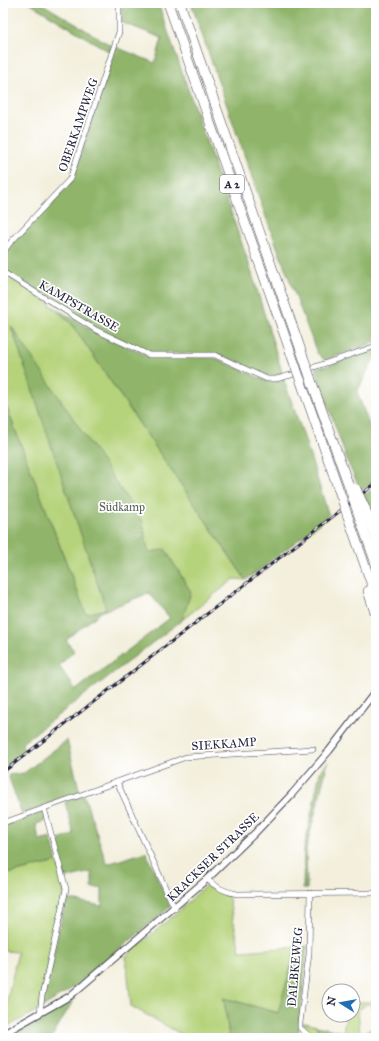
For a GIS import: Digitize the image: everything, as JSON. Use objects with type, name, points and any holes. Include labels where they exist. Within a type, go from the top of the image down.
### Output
[{"type":"highway","name":"A 2","points":[[168,3],[376,597]]},
{"type":"highway","name":"A 2","points":[[180,3],[330,433],[354,490],[376,564]]},
{"type":"highway","points":[[361,511],[376,538]]},
{"type":"highway","points":[[358,546],[357,556],[376,616]]},
{"type":"street","name":"OBERKAMPWEG","points":[[3,252],[70,180],[119,32],[119,3]]},
{"type":"street","name":"KAMPSTRASSE","points":[[3,272],[96,330],[149,354],[215,355],[267,379],[280,378],[376,346]]},
{"type":"street","name":"KRACKSER STRASSE","points":[[3,1034],[70,996],[175,909],[255,833],[292,794],[329,751],[376,690]]},
{"type":"street","name":"SIEKKAMP","points":[[3,823],[186,756],[313,749]]},
{"type":"street","points":[[117,782],[175,909]]},
{"type":"street","points":[[40,1013],[42,996],[66,889],[44,808]]},
{"type":"street","points":[[207,879],[215,887],[237,894],[376,892]]},
{"type":"street","name":"DALBKEWEG","points":[[310,893],[309,954],[300,1028],[312,1038]]},
{"type":"green space","points":[[29,3],[41,3],[112,46],[110,52]]},
{"type":"green space","points":[[121,3],[158,3],[249,264],[283,375],[269,376],[216,354],[149,353],[98,329],[3,270],[5,251],[72,181],[116,47],[155,63],[162,38],[121,22]]},
{"type":"green space","points":[[191,3],[376,3],[376,342],[324,360],[317,353],[267,220]]},
{"type":"green space","name":"Südkamp","points":[[3,274],[44,299],[71,323],[246,580],[234,579],[182,620],[182,617],[147,575],[91,619],[89,613],[86,614],[3,398]]},
{"type":"green space","points":[[49,304],[95,332],[148,356],[215,358],[267,381],[277,382],[284,380],[329,516],[246,580],[71,323]]},
{"type":"green space","points":[[11,326],[142,521],[149,553],[165,549],[191,592],[182,620],[22,743],[24,752],[3,768],[3,398],[86,614],[106,609]],"holes":[[[149,593],[170,618],[76,690],[59,666],[74,651],[66,640],[101,612]]]},
{"type":"green space","points":[[376,348],[376,355],[357,392],[371,430],[376,433],[376,479],[361,491],[348,463],[315,368],[327,366]]},
{"type":"green space","points":[[373,489],[376,499],[376,528],[363,496]]},
{"type":"green space","points":[[67,740],[80,793],[22,814],[8,775],[24,773]]},
{"type":"green space","points":[[328,762],[306,849],[307,889],[303,889],[304,849],[320,772]]},
{"type":"green space","points":[[84,795],[107,864],[146,852],[170,907],[77,985],[41,1008],[66,899],[102,906],[102,888],[92,888],[92,872],[65,878],[55,841],[74,835],[65,802]]},
{"type":"green space","points":[[43,810],[46,821],[36,824],[39,841],[51,838],[57,862],[3,875],[3,825]]},
{"type":"green space","points":[[57,862],[65,889],[38,1010],[3,1029],[3,1018],[18,952],[3,951],[3,875]]},
{"type":"green space","points":[[207,884],[219,893],[228,895],[240,951],[296,947],[279,1013],[224,998],[229,1038],[188,1038],[131,1006],[126,956],[179,911]]},
{"type":"green space","points":[[307,946],[298,1038],[229,1038],[224,998],[278,1013],[296,947]]},
{"type":"green space","points":[[75,998],[51,1038],[8,1038]]},
{"type":"green space","points":[[361,1002],[376,1002],[376,1019],[369,1003],[361,1008]]},
{"type":"green space","points":[[301,1022],[317,1026],[318,1038],[314,1038],[302,1027]]},
{"type":"green space","points":[[345,1023],[359,1023],[360,1033],[356,1035],[343,1032]]},
{"type":"green space","points":[[317,1026],[356,1035],[376,1027],[376,1038],[318,1038]]},
{"type":"railway","points":[[3,772],[376,483]]}]
